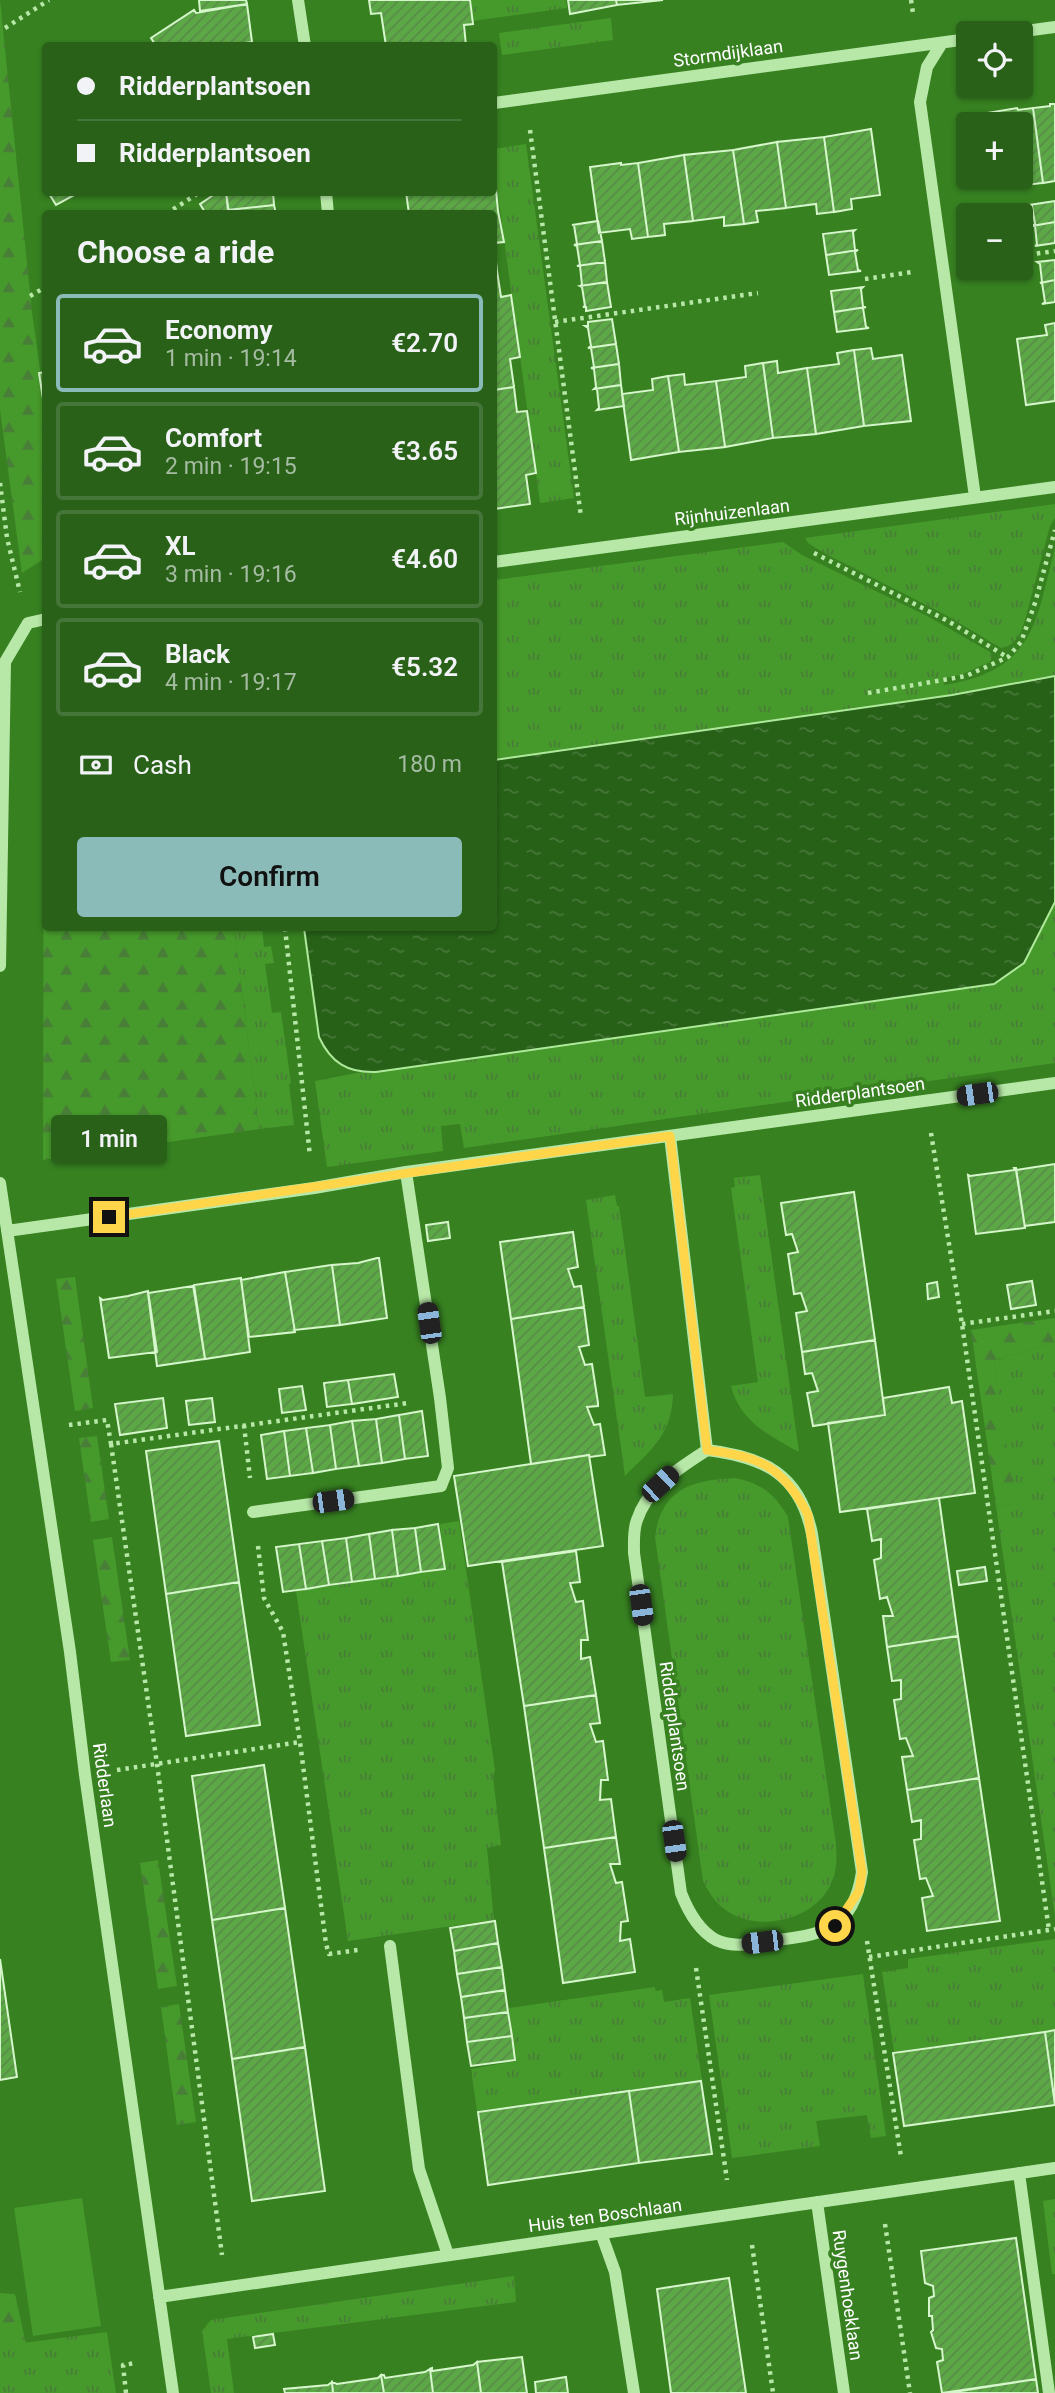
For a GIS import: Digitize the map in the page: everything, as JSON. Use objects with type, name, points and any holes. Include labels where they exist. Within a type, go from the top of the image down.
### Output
[{"type":"street","points":[[298,0],[304,42]]},
{"type":"street","points":[[1033,30],[1055,27]]},
{"type":"street","name":"Stormdijklaan","points":[[497,103],[956,41]]},
{"type":"street","points":[[942,43],[927,67],[920,102],[975,497]]},
{"type":"street","name":"Rijnhuizenlaan","points":[[497,562],[1055,487]]},
{"type":"street","points":[[0,966],[5,662],[28,623],[42,619]]},
{"type":"street","name":"Ridderplantsoen","points":[[7,1231],[314,1188],[406,1172],[1055,1083]]},
{"type":"street","points":[[670,1136],[707,1450]]},
{"type":"street","points":[[253,1512],[441,1486],[448,1468],[406,1172]]},
{"type":"street","name":"Ridderlaan","points":[[0,1183],[70,1652],[173,2393]]},
{"type":"street","name":"Ridderplantsoen","points":[[707,1450],[739,1454],[775,1469],[797,1493],[808,1515],[862,1872],[859,1891],[849,1907],[835,1926],[814,1936],[735,1946],[716,1940],[701,1928],[688,1912],[681,1893],[634,1553],[636,1522],[647,1496],[673,1472],[707,1450]]},
{"type":"street","points":[[390,1946],[419,2169],[448,2255]]},
{"type":"street","name":"Huis ten Boschlaan","points":[[159,2297],[1055,2168]]},
{"type":"street","points":[[1019,2173],[1049,2393]]},
{"type":"street","name":"Ruygenhoeklaan","points":[[817,2202],[844,2393]]},
{"type":"street","points":[[601,2233],[615,2272],[634,2393]]},
{"type":"path","points":[[5,28],[49,0]]},
{"type":"path","points":[[526,99],[586,549]]},
{"type":"path","points":[[172,210],[194,196]]},
{"type":"path","points":[[1033,254],[1055,251]]},
{"type":"path","points":[[30,296],[42,289]]},
{"type":"path","points":[[555,322],[758,293]]},
{"type":"path","points":[[0,483],[7,538],[28,623]]},
{"type":"path","points":[[790,523],[794,543],[947,621],[1008,657]]},
{"type":"path","points":[[867,693],[966,677],[1008,657],[1021,642],[1055,530]]},
{"type":"path","points":[[285,931],[306,1123]]},
{"type":"path","points":[[869,1957],[1052,1929],[962,1324],[925,1101]]},
{"type":"path","points":[[962,1324],[1055,1311]]},
{"type":"path","points":[[111,1444],[440,1398]]},
{"type":"path","points":[[36,1429],[107,1420],[157,1764],[226,2287]]},
{"type":"path","points":[[244,1425],[264,1598],[283,1632],[328,1954],[390,1946]]},
{"type":"path","points":[[157,1764],[300,1742]]},
{"type":"path","points":[[849,1907],[866,1932],[906,2189]]},
{"type":"path","points":[[701,1928],[696,1973],[732,2214]]},
{"type":"path","points":[[881,2193],[910,2393]]},
{"type":"path","points":[[748,2212],[773,2393]]},
{"type":"green space","points":[[0,0],[42,384],[42,560],[22,573],[0,410]]},
{"type":"green space","points":[[469,0],[566,0],[567,8],[472,21]]},
{"type":"green space","points":[[611,18],[613,40],[502,55],[499,33]]},
{"type":"green space","points":[[526,144],[574,498],[540,503],[497,187],[497,149]]},
{"type":"green space","points":[[1055,504],[1055,518],[1050,526],[1022,630],[1014,642],[1001,648],[944,614],[826,554],[808,543],[805,538]]},
{"type":"green space","points":[[783,542],[802,555],[929,617],[990,652],[990,662],[960,675],[943,678],[944,685],[974,678],[997,668],[1014,655],[1035,621],[1055,548],[1055,676],[952,695],[497,760],[497,580]]},
{"type":"green space","points":[[1055,902],[1055,1063],[464,1148],[460,1124],[441,1126],[443,1151],[327,1167],[315,1081],[362,1072],[994,984],[1024,963]]},
{"type":"green space","points":[[43,931],[234,931],[259,1129],[43,1160]]},
{"type":"green space","points":[[234,931],[262,931],[264,947],[271,946],[274,963],[265,964],[272,1013],[281,1012],[291,1083],[294,1125],[259,1129]]},
{"type":"green space","points":[[760,1175],[799,1452],[757,1426],[741,1409],[731,1386],[758,1382],[731,1188],[735,1187],[734,1178]]},
{"type":"green space","points":[[615,1195],[619,1206],[645,1397],[673,1394],[669,1420],[659,1440],[625,1476],[586,1200]]},
{"type":"green space","points":[[75,1277],[93,1408],[75,1411],[56,1279]]},
{"type":"green space","points":[[1055,1318],[1055,1342],[994,1360],[1015,1504],[996,1506],[971,1330]]},
{"type":"green space","points":[[1055,1342],[1055,1917],[996,1506],[1014,1504],[994,1360]]},
{"type":"green space","points":[[97,1436],[109,1519],[91,1522],[79,1438]]},
{"type":"green space","points":[[735,1478],[766,1491],[788,1517],[836,1844],[834,1876],[821,1898],[796,1916],[765,1922],[749,1920],[722,1907],[703,1881],[655,1537],[664,1508],[681,1490],[705,1481]]},
{"type":"green space","points":[[459,1521],[495,1770],[493,1777],[501,1845],[487,1848],[494,1920],[348,1941],[296,1591],[445,1569],[440,1524]]},
{"type":"green space","points":[[112,1537],[130,1660],[111,1662],[93,1540]]},
{"type":"green space","points":[[158,1860],[177,1986],[158,1989],[140,1863]]},
{"type":"green space","points":[[1055,1939],[1055,2030],[894,2052],[882,1972],[908,1968],[908,1959]]},
{"type":"green space","points":[[863,1974],[886,2136],[871,2138],[867,2115],[816,2121],[820,2146],[732,2158],[709,1995]]},
{"type":"green space","points":[[655,1987],[656,1991],[662,1990],[664,2002],[690,1998],[702,2080],[477,2111],[471,2069],[516,2061],[509,2008]]},
{"type":"green space","points":[[179,2004],[196,2122],[177,2125],[161,2007]]},
{"type":"green space","points":[[82,2198],[101,2326],[33,2336],[14,2208]]},
{"type":"green space","points":[[1055,2199],[1055,2274],[1052,2274],[1043,2201]]},
{"type":"green space","points":[[514,2276],[516,2302],[227,2339],[234,2393],[211,2393],[202,2331],[211,2320]]},
{"type":"green space","points":[[0,2293],[15,2294],[26,2344],[0,2346]]},
{"type":"green space","points":[[107,2332],[116,2393],[0,2393],[0,2346]]},
{"type":"water","points":[[1055,676],[1055,902],[1024,963],[994,984],[376,1072],[357,1071],[342,1065],[329,1054],[319,1037],[304,931],[497,931],[497,760],[952,695]]},
{"type":"building","points":[[199,0],[246,0],[247,4],[200,11]]},
{"type":"building","points":[[369,0],[470,0],[473,24],[464,25],[466,42],[385,42],[381,13],[371,14]]},
{"type":"building","points":[[568,0],[616,0],[617,5],[570,14]]},
{"type":"building","points":[[616,0],[663,0],[617,5]]},
{"type":"building","points":[[247,4],[252,42],[154,42],[151,38],[194,10],[196,13]]},
{"type":"building","points":[[1055,104],[1055,181],[1043,183],[1033,108]]},
{"type":"building","points":[[1033,108],[1043,183],[1033,184],[1033,112],[993,112]]},
{"type":"building","points":[[871,129],[880,195],[851,199],[852,209],[834,212],[824,137]]},
{"type":"building","points":[[824,137],[834,212],[817,214],[816,204],[786,208],[777,142]]},
{"type":"building","points":[[777,142],[786,208],[756,211],[758,222],[744,224],[733,150]]},
{"type":"building","points":[[733,150],[744,224],[724,226],[724,217],[693,221],[684,155]]},
{"type":"building","points":[[684,155],[693,221],[664,224],[665,235],[648,237],[638,163]]},
{"type":"building","points":[[638,163],[648,237],[632,239],[630,229],[599,233],[590,167]]},
{"type":"building","points":[[50,196],[72,196],[56,205]]},
{"type":"building","points":[[212,196],[227,196],[228,210],[204,210],[200,204]]},
{"type":"building","points":[[226,196],[273,196],[274,205],[228,210]]},
{"type":"building","points":[[407,196],[497,196],[504,242],[497,243],[497,210],[408,210]]},
{"type":"building","points":[[1055,201],[1055,222],[1033,226],[1033,204]]},
{"type":"building","points":[[274,205],[275,210],[228,210]]},
{"type":"building","points":[[598,221],[602,241],[574,245],[577,244],[572,225]]},
{"type":"building","points":[[1055,222],[1055,243],[1035,246],[1033,226]]},
{"type":"building","points":[[855,230],[855,250],[858,250],[826,255],[823,234]]},
{"type":"building","points":[[602,241],[605,262],[577,266],[580,265],[577,246],[574,245]]},
{"type":"building","points":[[858,250],[855,252],[858,270],[861,271],[829,275],[826,255]]},
{"type":"building","points":[[1055,260],[1055,280],[1040,283],[1040,264],[1037,262]]},
{"type":"building","points":[[605,262],[607,282],[580,286],[580,266],[577,266]]},
{"type":"building","points":[[497,271],[501,297],[511,295],[520,357],[510,359],[514,387],[497,390]]},
{"type":"building","points":[[1055,280],[1055,302],[1042,304],[1045,302],[1040,283]]},
{"type":"building","points":[[607,282],[611,307],[586,311],[580,286]]},
{"type":"building","points":[[863,287],[863,307],[866,307],[834,312],[831,291]]},
{"type":"building","points":[[866,307],[863,308],[866,327],[869,328],[837,332],[834,312]]},
{"type":"building","points":[[612,319],[616,344],[588,348],[591,346],[588,328],[585,326],[588,326],[588,322]]},
{"type":"building","points":[[1055,323],[1055,401],[1026,405],[1017,339],[1047,335],[1045,325]]},
{"type":"building","points":[[616,344],[619,364],[591,368],[594,367],[591,348],[588,348]]},
{"type":"building","points":[[871,348],[873,359],[902,355],[911,421],[864,426],[854,350]]},
{"type":"building","points":[[854,350],[864,426],[816,434],[807,368],[839,364],[837,353]]},
{"type":"building","points":[[777,361],[778,373],[807,368],[816,434],[773,438],[763,363]]},
{"type":"building","points":[[763,363],[773,438],[725,447],[716,381],[746,377],[745,366]]},
{"type":"building","points":[[619,364],[621,385],[594,389],[594,369],[591,368]]},
{"type":"building","points":[[684,374],[685,385],[716,381],[725,447],[679,452],[668,376]]},
{"type":"building","points":[[668,376],[679,452],[631,460],[622,394],[653,390],[652,379]]},
{"type":"building","points":[[621,385],[624,406],[597,410],[597,389],[594,389]]},
{"type":"building","points":[[514,387],[517,412],[527,411],[536,473],[526,475],[530,504],[497,509],[497,390]]},
{"type":"building","points":[[1055,1164],[1055,1222],[1025,1228],[1016,1170]]},
{"type":"building","points":[[1016,1168],[1025,1228],[976,1234],[968,1175],[1015,1170]]},
{"type":"building","points":[[854,1192],[875,1340],[802,1352],[796,1313],[807,1311],[801,1293],[794,1294],[788,1254],[798,1252],[792,1234],[786,1235],[781,1203]]},
{"type":"building","points":[[448,1222],[450,1238],[428,1241],[426,1225]]},
{"type":"building","points":[[573,1232],[578,1267],[568,1269],[574,1287],[581,1286],[584,1307],[511,1319],[500,1242]]},
{"type":"building","points":[[379,1258],[387,1318],[340,1325],[332,1265]]},
{"type":"building","points":[[332,1265],[340,1325],[295,1330],[285,1272]]},
{"type":"building","points":[[285,1272],[295,1332],[249,1337],[241,1280]]},
{"type":"building","points":[[241,1278],[250,1352],[205,1359],[194,1285]]},
{"type":"building","points":[[1032,1281],[1036,1305],[1011,1309],[1007,1285]]},
{"type":"building","points":[[937,1282],[939,1297],[928,1299],[927,1284]]},
{"type":"building","points":[[193,1285],[205,1359],[157,1366],[148,1293]]},
{"type":"building","points":[[148,1291],[157,1352],[109,1358],[100,1298],[103,1300]]},
{"type":"building","points":[[584,1307],[589,1345],[579,1347],[585,1365],[592,1364],[598,1403],[598,1406],[587,1407],[594,1425],[600,1424],[605,1455],[531,1464],[511,1319]]},
{"type":"building","points":[[875,1340],[885,1415],[813,1426],[807,1393],[818,1391],[812,1373],[805,1374],[802,1352]]},
{"type":"building","points":[[394,1374],[398,1397],[352,1404],[348,1380]]},
{"type":"building","points":[[348,1380],[352,1404],[327,1407],[324,1383]]},
{"type":"building","points":[[302,1386],[306,1410],[282,1413],[279,1389]]},
{"type":"building","points":[[949,1387],[952,1403],[962,1401],[975,1493],[840,1512],[828,1423],[885,1415],[883,1398]]},
{"type":"building","points":[[163,1398],[167,1428],[120,1435],[115,1404]]},
{"type":"building","points":[[212,1398],[215,1422],[189,1425],[186,1401]]},
{"type":"building","points":[[422,1411],[428,1456],[405,1459],[399,1415]]},
{"type":"building","points":[[399,1415],[405,1459],[382,1463],[376,1419]]},
{"type":"building","points":[[376,1419],[382,1463],[359,1466],[352,1421]]},
{"type":"building","points":[[352,1421],[359,1466],[336,1469],[330,1425]]},
{"type":"building","points":[[330,1425],[336,1469],[313,1473],[306,1428]]},
{"type":"building","points":[[306,1428],[313,1473],[290,1476],[284,1431]]},
{"type":"building","points":[[284,1431],[290,1476],[267,1479],[261,1435]]},
{"type":"building","points":[[219,1441],[239,1582],[166,1594],[146,1451]]},
{"type":"building","points":[[589,1455],[603,1546],[468,1566],[454,1476]]},
{"type":"building","points":[[939,1498],[958,1636],[887,1647],[883,1616],[893,1616],[887,1597],[880,1599],[874,1560],[881,1558],[881,1539],[872,1541],[867,1509]]},
{"type":"building","points":[[438,1524],[445,1569],[421,1572],[415,1528]]},
{"type":"building","points":[[415,1528],[421,1572],[398,1576],[392,1530]]},
{"type":"building","points":[[392,1530],[398,1576],[375,1579],[369,1534]]},
{"type":"building","points":[[369,1534],[375,1579],[352,1582],[346,1538]]},
{"type":"building","points":[[346,1538],[352,1582],[329,1585],[322,1541]]},
{"type":"building","points":[[322,1541],[329,1585],[306,1589],[299,1544]]},
{"type":"building","points":[[299,1544],[306,1589],[283,1592],[276,1547]]},
{"type":"building","points":[[576,1551],[580,1582],[570,1583],[576,1602],[583,1601],[588,1640],[581,1640],[581,1659],[590,1657],[596,1695],[524,1706],[502,1562]]},
{"type":"building","points":[[985,1567],[987,1581],[959,1585],[957,1571]]},
{"type":"building","points":[[239,1582],[260,1725],[186,1736],[166,1594]]},
{"type":"building","points":[[958,1636],[979,1778],[907,1790],[902,1757],[913,1756],[906,1738],[900,1739],[894,1700],[901,1699],[901,1680],[892,1681],[887,1647]]},
{"type":"building","points":[[596,1695],[600,1723],[590,1724],[596,1742],[603,1741],[608,1780],[601,1780],[600,1800],[611,1799],[616,1837],[544,1848],[524,1706]]},
{"type":"building","points":[[264,1765],[285,1908],[212,1920],[192,1776]]},
{"type":"building","points":[[979,1778],[1000,1921],[927,1931],[922,1898],[933,1896],[926,1878],[920,1879],[914,1840],[921,1839],[921,1820],[912,1822],[907,1790]]},
{"type":"building","points":[[616,1837],[620,1864],[610,1864],[616,1883],[622,1882],[628,1921],[621,1922],[620,1941],[630,1939],[635,1972],[563,1983],[544,1848]]},
{"type":"building","points":[[285,1908],[305,2047],[232,2059],[212,1920]]},
{"type":"building","points":[[495,1921],[498,1943],[454,1951],[450,1928]]},
{"type":"building","points":[[498,1943],[502,1967],[457,1974],[454,1951]]},
{"type":"building","points":[[0,1959],[17,2077],[0,2080]]},
{"type":"building","points":[[502,1967],[505,1990],[461,1997],[457,1974]]},
{"type":"building","points":[[505,1990],[508,2012],[464,2018],[461,1997]]},
{"type":"building","points":[[508,2012],[512,2036],[467,2042],[464,2018]]},
{"type":"building","points":[[1055,2030],[1055,2104],[1045,2032]]},
{"type":"building","points":[[1045,2032],[1055,2105],[904,2126],[893,2053]]},
{"type":"building","points":[[512,2036],[515,2060],[471,2066],[467,2042]]},
{"type":"building","points":[[305,2047],[325,2191],[252,2201],[232,2059]]},
{"type":"building","points":[[701,2081],[712,2154],[639,2163],[629,2091]]},
{"type":"building","points":[[629,2091],[639,2163],[488,2185],[478,2112]]},
{"type":"building","points":[[1016,2238],[1036,2379],[942,2393],[937,2362],[943,2360],[942,2349],[936,2348],[931,2332],[932,2316],[929,2316],[929,2298],[934,2296],[933,2286],[925,2283],[921,2251]]},
{"type":"building","points":[[729,2278],[746,2393],[671,2393],[657,2289]]},
{"type":"building","points":[[273,2334],[275,2345],[255,2348],[253,2337]]},
{"type":"building","points":[[522,2357],[527,2393],[481,2393],[477,2362]]},
{"type":"building","points":[[477,2362],[481,2393],[433,2393],[430,2369],[432,2368],[432,2371],[473,2365]]},
{"type":"building","points":[[430,2369],[433,2393],[384,2393],[381,2375],[385,2378]]},
{"type":"building","points":[[381,2375],[384,2393],[333,2393],[332,2382],[337,2384],[378,2378]]},
{"type":"building","points":[[566,2377],[568,2393],[536,2393],[535,2382]]},
{"type":"building","points":[[1036,2379],[1038,2393],[948,2393]]},
{"type":"building","points":[[332,2382],[333,2393],[285,2393],[284,2389],[328,2385]]},
{"type":"route","points":[[109,1217],[670,1136],[707,1450],[739,1454],[775,1469],[797,1493],[808,1515],[812,1534],[862,1872],[859,1891],[835,1926]]}]
